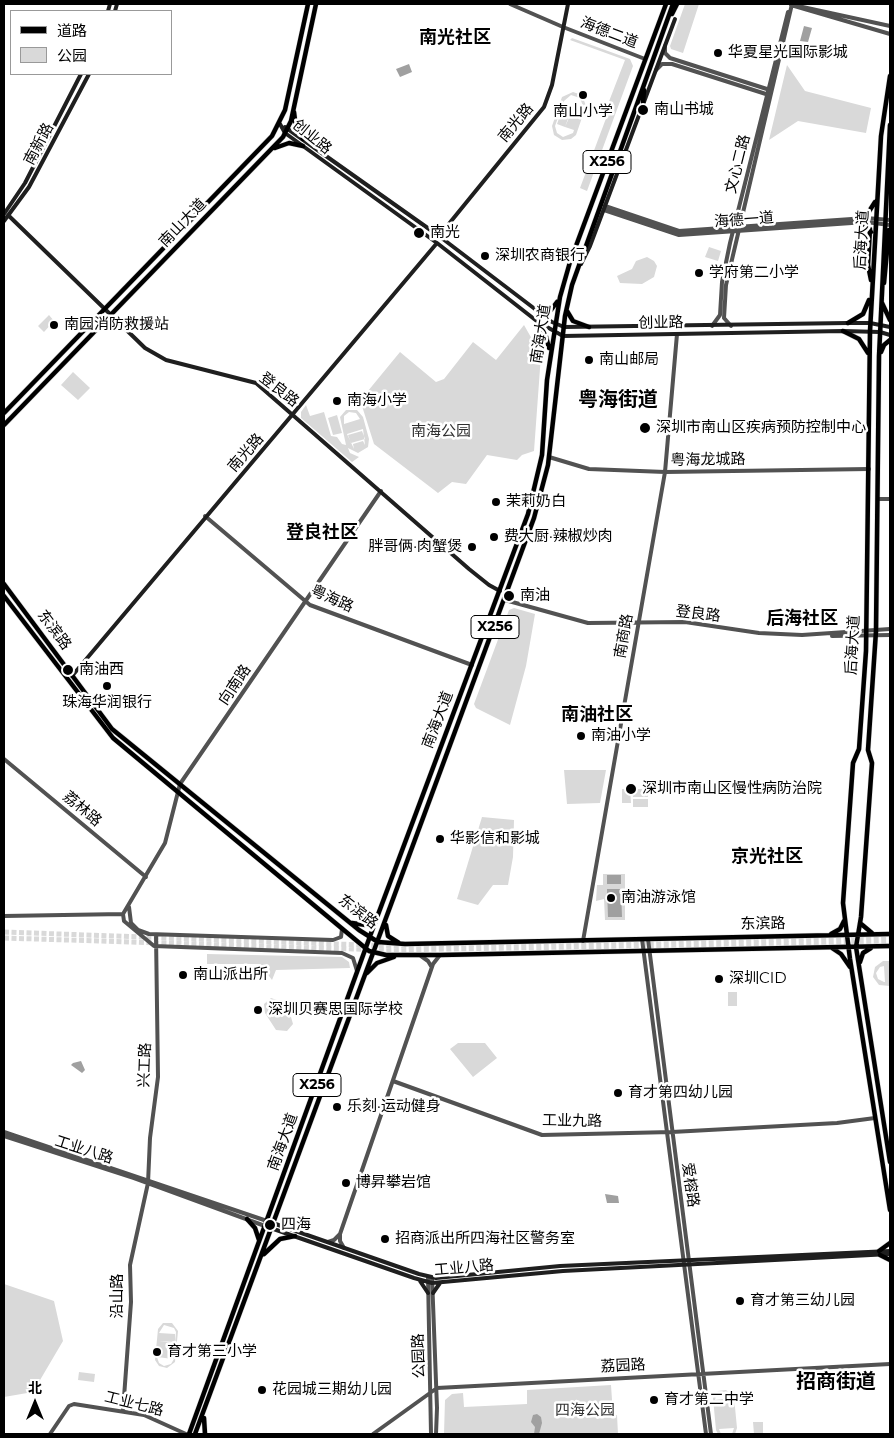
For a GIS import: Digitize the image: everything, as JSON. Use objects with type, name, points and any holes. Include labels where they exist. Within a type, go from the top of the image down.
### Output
[{"type":"main road","name":"南山大道","points":[[4,413],[268,141],[280,124],[288,100],[308,4]]},
{"type":"main road","name":"南山大道","points":[[4,425],[270,151],[286,131],[295,101],[316,4]]},
{"type":"main road","name":"南光路","points":[[439,236],[544,107],[552,85],[568,4]]},
{"type":"main road","name":"南海大道","points":[[188,1434],[259,1244],[377,916],[531,505],[538,479],[543,444],[550,354],[560,297],[570,262],[664,4]]},
{"type":"main road","name":"南海大道","points":[[195,1434],[534,518],[549,456],[564,327],[576,272],[673,4]]},
{"type":"main road","points":[[664,31],[677,4]]},
{"type":"main road","points":[[576,272],[590,246],[656,70],[674,19],[677,4]]},
{"type":"main road","name":"南新路","points":[[4,214],[25,183],[80,75]]},
{"type":"main road","name":"南新路","points":[[4,222],[29,187],[88,75]]},
{"type":"main road","name":"后海大道","points":[[890,76],[882,127],[870,323],[867,633],[860,749],[853,763],[844,903],[844,920],[851,969],[890,1210]]},
{"type":"main road","points":[[643,103],[645,82]]},
{"type":"main road","points":[[295,101],[295,125],[303,139]]},
{"type":"main road","name":"创业路","points":[[280,124],[303,146],[538,322],[563,336],[843,331],[870,331],[890,335]]},
{"type":"main road","name":"后海大道","points":[[890,125],[879,356],[876,633],[868,750],[872,763],[860,923],[856,947],[890,1162]]},
{"type":"main road","name":"创业路","points":[[286,131],[303,139],[439,236],[554,323],[564,327],[848,323],[870,323],[890,327]]},
{"type":"main road","points":[[270,151],[286,144],[303,146]]},
{"type":"main road","points":[[855,219],[870,211],[877,191]]},
{"type":"main road","points":[[886,200],[890,209]]},
{"type":"main road","name":"登良路","points":[[9,216],[145,348],[159,356],[254,382],[489,585],[500,591]]},
{"type":"main road","points":[[862,222],[870,229],[874,248]]},
{"type":"main road","points":[[883,244],[890,228]]},
{"type":"main road","points":[[882,292],[887,270],[890,228]]},
{"type":"main road","points":[[848,323],[865,312],[872,287],[868,269],[870,229]]},
{"type":"main road","name":"南光路","points":[[72,676],[205,516],[294,415],[436,244]]},
{"type":"main road","points":[[537,310],[551,310],[560,297]]},
{"type":"main road","points":[[881,300],[890,320]]},
{"type":"main road","points":[[567,307],[573,321],[589,327]]},
{"type":"main road","points":[[538,322],[547,337],[550,354]]},
{"type":"main road","points":[[843,331],[859,339],[869,354]]},
{"type":"main road","points":[[879,356],[882,347],[890,340]]},
{"type":"main road","name":"东滨路","points":[[4,584],[112,729],[345,919],[369,938],[378,942],[405,944],[890,934]]},
{"type":"main road","name":"东滨路","points":[[4,596],[108,732],[342,927],[365,949],[374,953],[440,955],[890,946]]},
{"type":"main road","points":[[345,919],[362,925],[370,924],[377,916]]},
{"type":"main road","points":[[387,916],[386,929],[388,936],[397,942],[405,944]]},
{"type":"main road","points":[[828,935],[840,929],[844,920]]},
{"type":"main road","points":[[860,923],[866,930],[875,934]]},
{"type":"main road","points":[[828,947],[841,954],[851,969]]},
{"type":"main road","points":[[859,966],[863,953],[873,947]]},
{"type":"main road","points":[[364,978],[377,963],[401,955]]},
{"type":"main road","points":[[247,1219],[256,1228],[259,1244]]},
{"type":"main road","name":"工业八路","points":[[266,1224],[430,1277],[555,1266],[684,1260],[690,1263]]},
{"type":"main road","name":"工业八路","points":[[273,1226],[295,1236],[430,1283],[563,1270],[685,1266],[690,1263],[890,1252]]},
{"type":"main road","points":[[262,1257],[277,1240],[295,1236]]},
{"type":"main road","points":[[890,1243],[879,1253],[890,1260]]},
{"type":"main road","points":[[418,1280],[430,1293],[441,1283]]},
{"type":"main road","points":[[205,1410],[205,1434]]},
{"type":"street","name":"海德二道","points":[[510,4],[645,59]]},
{"type":"street","points":[[792,5],[890,26]]},
{"type":"street","points":[[792,5],[890,34]]},
{"type":"street","name":"文心二路","points":[[712,326],[720,315],[722,282],[786,19],[792,5]]},
{"type":"street","points":[[664,45],[666,53],[670,58],[770,90]]},
{"type":"street","points":[[656,70],[662,64],[672,64],[769,95]]},
{"type":"street","name":"海德一道","points":[[604,208],[674,230],[736,230],[876,220]]},
{"type":"street","name":"海德一道","points":[[736,230],[855,219],[890,220]]},
{"type":"street","name":"海德一道","points":[[884,221],[890,228]]},
{"type":"street","name":"文心二路","points":[[732,326],[725,320],[724,294],[736,230]]},
{"type":"street","name":"南商路","points":[[584,940],[665,472],[677,334]]},
{"type":"street","name":"粤海龙城路","points":[[549,456],[589,469],[665,472],[869,469]]},
{"type":"street","name":"向南路","points":[[123,914],[165,843],[180,784],[381,492]]},
{"type":"street","points":[[878,499],[890,499]]},
{"type":"street","name":"粤海路","points":[[205,516],[315,607],[472,665]]},
{"type":"street","name":"登良路","points":[[505,600],[582,622],[685,622],[759,633],[802,635],[876,633],[890,630]]},
{"type":"street","points":[[876,633],[890,635]]},
{"type":"street","name":"荔林路","points":[[4,759],[146,877]]},
{"type":"street","name":"向南路","points":[[128,914],[130,902]]},
{"type":"street","points":[[123,914],[124,921],[149,943],[156,946],[342,953],[355,961],[357,971]]},
{"type":"street","points":[[4,916],[128,914],[131,922],[138,930],[156,934],[333,940],[341,937],[342,927]]},
{"type":"street","name":"兴工路","points":[[148,1182],[149,1150],[158,1077],[156,934]]},
{"type":"street","name":"爱榕路","points":[[645,939],[666,1132],[711,1434]]},
{"type":"street","name":"爱榕路","points":[[645,951],[690,1263],[706,1434]]},
{"type":"street","points":[[420,955],[428,961],[431,971]]},
{"type":"street","points":[[344,1248],[340,1241],[340,1234],[434,960],[440,955]]},
{"type":"street","name":"工业九路","points":[[393,1081],[542,1135],[672,1132],[837,1123],[875,1118]]},
{"type":"street","name":"工业八路","points":[[4,1134],[266,1224]]},
{"type":"street","name":"工业八路","points":[[148,1182],[247,1219],[266,1224]]},
{"type":"street","name":"沿山路","points":[[123,1411],[131,1302],[130,1265],[148,1182]]},
{"type":"street","points":[[326,1242],[334,1240],[340,1234]]},
{"type":"street","name":"公园路","points":[[430,1277],[431,1434]]},
{"type":"street","name":"公园路","points":[[430,1293],[436,1388],[436,1434]]},
{"type":"street","name":"荔园路","points":[[373,1434],[436,1388],[890,1364]]},
{"type":"street","name":"工业七路","points":[[50,1434],[69,1406],[74,1404],[123,1411],[161,1421],[188,1434]]},
{"type":"green space","points":[[685,4],[699,4],[683,53],[671,49],[670,46]]},
{"type":"green space","points":[[572,38],[630,59],[633,66],[587,191],[580,188],[611,105],[608,104],[625,60],[570,40]]},
{"type":"green space","points":[[787,65],[805,91],[871,108],[866,133],[798,121],[769,140]]},
{"type":"green space","points":[[573,92],[582,95],[586,106],[576,135],[571,139],[562,140],[554,135],[552,126],[562,97]],"holes":[[[571,95],[580,98],[583,106],[579,116],[571,113],[565,127],[574,130],[573,133],[563,137],[557,133],[555,126],[564,101]]]},
{"type":"green space","points":[[562,110],[570,113],[565,127],[557,124]]},
{"type":"green space","points":[[709,247],[721,251],[718,261],[705,257]]},
{"type":"green space","points":[[647,257],[654,261],[657,266],[654,277],[642,284],[620,283],[617,276],[632,269],[636,261]]},
{"type":"green space","points":[[49,315],[54,321],[44,332],[38,326]]},
{"type":"green space","name":"南海公园","points":[[524,325],[541,355],[534,451],[522,455],[517,460],[487,455],[466,484],[452,482],[438,493],[374,444],[362,406],[363,397],[400,352],[436,382],[444,379],[473,342],[496,360]]},
{"type":"green space","points":[[73,372],[90,388],[78,400],[61,385]]},
{"type":"green space","points":[[306,405],[310,416],[324,412],[331,436],[337,437],[342,444],[346,445],[340,417],[346,410],[357,410],[363,417],[369,439],[368,447],[358,453],[348,448],[350,453],[359,457],[352,462],[301,418],[301,412]],"holes":[[[349,412],[356,413],[360,419],[344,424],[344,416]],[[363,429],[365,445],[363,441],[353,444],[354,449],[347,434]]]},
{"type":"green space","points":[[337,415],[342,433],[333,435],[328,418]]},
{"type":"green space","points":[[362,431],[365,439],[351,443],[348,435]]},
{"type":"green space","points":[[514,608],[535,614],[526,666],[510,725],[476,708],[474,704],[509,610]]},
{"type":"green space","points":[[564,770],[606,770],[600,803],[567,804]]},
{"type":"green space","points":[[622,789],[630,789],[631,803],[622,803]]},
{"type":"green space","points":[[632,789],[648,789],[648,797],[633,797]]},
{"type":"green space","points":[[633,799],[648,799],[648,807],[633,807]]},
{"type":"green space","points":[[482,817],[514,820],[513,857],[508,885],[493,885],[478,905],[457,899]]},
{"type":"green space","name":"南油游泳馆","points":[[603,874],[625,874],[625,920],[605,920],[604,899],[596,901],[597,885],[603,885]]},
{"type":"green space","points":[[207,954],[342,957],[349,962],[350,968],[276,970],[272,980],[260,964],[207,964]]},
{"type":"green space","points":[[883,961],[890,961],[890,986],[879,985],[873,977],[875,967]],"holes":[[[884,966],[885,982],[878,979],[876,973],[880,967]]]},
{"type":"green space","points":[[728,992],[737,992],[737,1006],[728,1006]]},
{"type":"green space","points":[[271,998],[280,1001],[291,1017],[293,1024],[287,1031],[276,1030],[265,1013],[264,1004]]},
{"type":"green space","points":[[458,1043],[485,1043],[497,1058],[473,1077],[450,1049]]},
{"type":"green space","points":[[4,1284],[54,1301],[63,1341],[33,1392],[4,1397]]},
{"type":"green space","points":[[163,1323],[172,1323],[178,1331],[175,1362],[167,1368],[159,1366],[155,1360],[158,1329]],"holes":[[[164,1325],[174,1328],[176,1332],[175,1343],[159,1341],[175,1342],[175,1334],[159,1333]],[[157,1357],[173,1359],[174,1359],[171,1364],[164,1366],[159,1363]]]},
{"type":"green space","points":[[79,1372],[95,1374],[94,1382],[78,1380]]},
{"type":"green space","name":"四海公园","points":[[611,1385],[613,1415],[617,1415],[618,1434],[444,1434],[445,1400],[452,1394],[463,1393],[464,1407],[527,1404],[527,1390]]},
{"type":"green space","points":[[726,1390],[734,1397],[737,1428],[735,1434],[732,1434],[734,1428],[719,1429],[721,1434],[718,1434],[716,1430],[713,1398],[718,1391]],"holes":[[[721,1392],[728,1393],[731,1398],[715,1400],[716,1396]]]},
{"type":"green space","points":[[753,1422],[763,1422],[763,1434],[754,1434]]},
{"type":"shaded area","points":[[804,26],[812,28],[808,42],[800,41]]},
{"type":"shaded area","points":[[409,64],[412,72],[400,77],[396,69]]},
{"type":"shaded area","points":[[607,875],[621,875],[621,884],[607,884]]},
{"type":"shaded area","points":[[607,889],[621,889],[622,917],[608,917]]},
{"type":"shaded area","points":[[81,1061],[85,1070],[82,1073],[71,1065]]},
{"type":"shaded area","points":[[605,1194],[618,1196],[619,1203],[607,1203]]},
{"type":"shaded area","points":[[537,1414],[541,1417],[542,1423],[539,1434],[534,1434],[535,1427],[531,1422],[533,1415]]},
{"type":"tunnel","points":[[4,932],[419,947],[890,937]]},
{"type":"tunnel","points":[[4,938],[385,950],[890,942]]},
{"type":"place","name":"华夏星光国际影城","points":[[718,53]]},
{"type":"place","name":"南山小学","points":[[583,95]]},
{"type":"place","name":"南山书城","points":[[643,110]]},
{"type":"place","name":"南光","points":[[419,233]]},
{"type":"place","name":"深圳农商银行","points":[[485,256]]},
{"type":"place","name":"学府第二小学","points":[[699,273]]},
{"type":"place","name":"南园消防救援站","points":[[54,325]]},
{"type":"place","name":"南山邮局","points":[[589,360]]},
{"type":"place","name":"南海小学","points":[[337,401]]},
{"type":"place","name":"深圳市南山区疾病预防控制中心","points":[[645,428]]},
{"type":"place","name":"茉莉奶白","points":[[496,502]]},
{"type":"place","name":"费大厨·辣椒炒肉","points":[[494,537]]},
{"type":"place","name":"胖哥俩·肉蟹煲","points":[[472,547]]},
{"type":"place","name":"南油","points":[[509,596]]},
{"type":"place","name":"南油西","points":[[68,670]]},
{"type":"place","name":"珠海华润银行","points":[[107,686]]},
{"type":"place","name":"南油小学","points":[[581,736]]},
{"type":"place","name":"深圳市南山区慢性病防治院","points":[[631,789]]},
{"type":"place","name":"华影信和影城","points":[[440,839]]},
{"type":"place","name":"南油游泳馆","points":[[611,898]]},
{"type":"place","name":"南山派出所","points":[[183,975]]},
{"type":"place","name":"深圳CID","points":[[719,979]]},
{"type":"place","name":"深圳贝赛思国际学校","points":[[258,1010]]},
{"type":"place","name":"育才第四幼儿园","points":[[618,1093]]},
{"type":"place","name":"乐刻·运动健身","points":[[337,1107]]},
{"type":"place","name":"博昇攀岩馆","points":[[346,1183]]},
{"type":"place","name":"四海","points":[[270,1225]]},
{"type":"place","name":"招商派出所四海社区警务室","points":[[385,1239]]},
{"type":"place","name":"育才第三幼儿园","points":[[740,1301]]},
{"type":"place","name":"育才第三小学","points":[[157,1352]]},
{"type":"place","name":"花园城三期幼儿园","points":[[262,1390]]},
{"type":"place","name":"育才第二中学","points":[[654,1400]]},
{"type":"district","name":"南光社区","points":[[455,38]]},
{"type":"district","name":"粤海街道","points":[[618,400]]},
{"type":"district","name":"登良社区","points":[[322,533]]},
{"type":"district","name":"后海社区","points":[[802,619]]},
{"type":"district","name":"南油社区","points":[[597,715]]},
{"type":"district","name":"京光社区","points":[[767,857]]},
{"type":"district","name":"招商街道","points":[[836,1382]]}]
